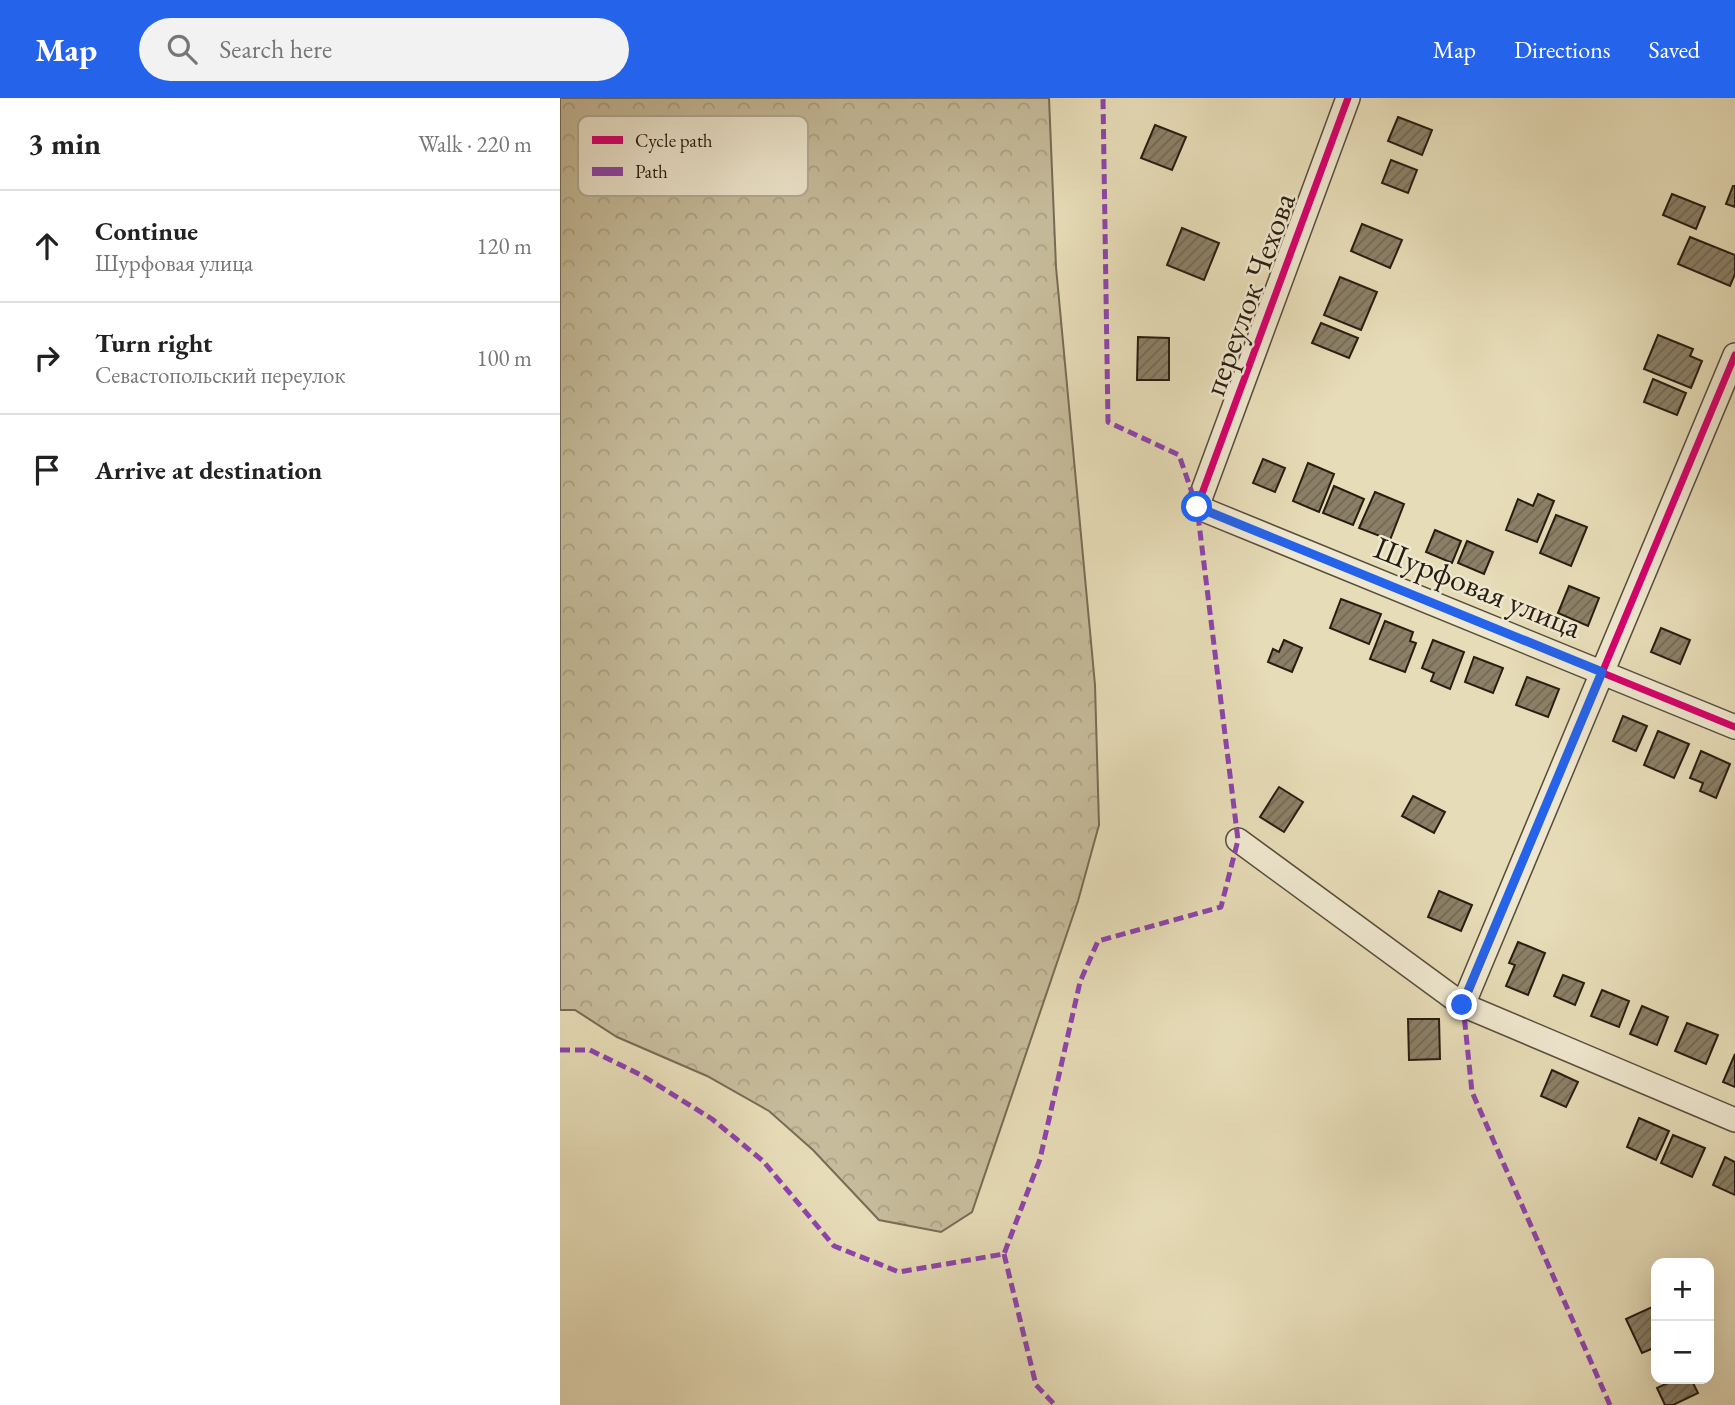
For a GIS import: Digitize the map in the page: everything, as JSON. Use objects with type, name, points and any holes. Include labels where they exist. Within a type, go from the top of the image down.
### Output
[{"type":"street","name":"переулок Чехова","points":[[1197,507],[1348,98]]},
{"type":"street","points":[[1462,1005],[1735,355]]},
{"type":"street","name":"Шурфовая улица","points":[[1197,507],[1735,727]]},
{"type":"street","points":[[1238,840],[1462,1005],[1735,1120]]},
{"type":"green space","points":[[560,98],[1049,98],[1056,267],[1095,685],[1099,825],[1078,901],[972,1212],[941,1232],[879,1220],[813,1150],[769,1111],[707,1076],[617,1037],[575,1010],[560,1010]]},
{"type":"building","points":[[1398,117],[1432,130],[1422,155],[1388,141]]},
{"type":"building","points":[[1155,125],[1186,137],[1172,170],[1141,158]]},
{"type":"building","points":[[1391,160],[1417,170],[1408,193],[1382,183]]},
{"type":"building","points":[[1735,186],[1735,207],[1726,204]]},
{"type":"building","points":[[1672,194],[1705,207],[1696,229],[1663,215]]},
{"type":"building","points":[[1362,224],[1402,240],[1390,268],[1351,251]]},
{"type":"building","points":[[1182,228],[1219,243],[1204,280],[1167,265]]},
{"type":"building","points":[[1690,237],[1735,255],[1735,274],[1730,286],[1678,264]]},
{"type":"building","points":[[1340,277],[1377,292],[1361,330],[1324,315]]},
{"type":"building","points":[[1321,323],[1358,338],[1349,358],[1312,343]]},
{"type":"building","points":[[1658,335],[1693,349],[1690,356],[1702,361],[1691,388],[1644,369]]},
{"type":"building","points":[[1138,337],[1169,338],[1169,380],[1137,380]]},
{"type":"building","points":[[1653,379],[1686,393],[1677,415],[1644,402]]},
{"type":"building","points":[[1263,459],[1285,468],[1275,492],[1253,483]]},
{"type":"building","points":[[1308,463],[1334,474],[1319,512],[1293,501]]},
{"type":"building","points":[[1334,486],[1364,499],[1353,525],[1323,513]]},
{"type":"building","points":[[1375,492],[1404,504],[1390,540],[1359,528]]},
{"type":"building","points":[[1538,494],[1554,501],[1537,542],[1506,530],[1518,499],[1533,506]]},
{"type":"building","points":[[1556,515],[1587,527],[1571,566],[1540,553]]},
{"type":"building","points":[[1435,530],[1461,541],[1452,563],[1426,552]]},
{"type":"building","points":[[1467,541],[1493,552],[1484,574],[1458,563]]},
{"type":"building","points":[[1569,586],[1599,598],[1588,626],[1558,613]]},
{"type":"building","points":[[1341,599],[1381,614],[1369,644],[1330,628]]},
{"type":"building","points":[[1385,621],[1413,632],[1410,641],[1416,643],[1405,672],[1370,659]]},
{"type":"building","points":[[1661,628],[1690,640],[1680,664],[1651,652]]},
{"type":"building","points":[[1284,640],[1302,648],[1292,672],[1268,662],[1273,649],[1279,652]]},
{"type":"building","points":[[1433,640],[1464,652],[1450,689],[1431,681],[1434,673],[1422,668]]},
{"type":"building","points":[[1474,657],[1503,668],[1493,693],[1465,682]]},
{"type":"building","points":[[1527,677],[1559,689],[1548,717],[1516,705]]},
{"type":"building","points":[[1623,716],[1647,726],[1636,751],[1613,741]]},
{"type":"building","points":[[1658,731],[1689,744],[1674,778],[1644,765]]},
{"type":"building","points":[[1701,751],[1730,764],[1716,798],[1700,791],[1703,783],[1690,778]]},
{"type":"building","points":[[1279,787],[1303,802],[1284,832],[1260,817]]},
{"type":"building","points":[[1413,796],[1445,812],[1434,833],[1402,816]]},
{"type":"building","points":[[1439,891],[1472,905],[1461,931],[1428,917]]},
{"type":"building","points":[[1518,942],[1545,953],[1528,995],[1506,986],[1515,965],[1509,963]]},
{"type":"building","points":[[1563,975],[1584,983],[1575,1005],[1554,996]]},
{"type":"building","points":[[1602,990],[1629,1001],[1619,1027],[1591,1016]]},
{"type":"building","points":[[1642,1006],[1668,1017],[1657,1045],[1630,1034]]},
{"type":"building","points":[[1408,1019],[1439,1019],[1440,1059],[1409,1060]]},
{"type":"building","points":[[1687,1023],[1718,1035],[1706,1064],[1675,1051]]},
{"type":"building","points":[[1735,1054],[1735,1087],[1723,1082]]},
{"type":"building","points":[[1552,1070],[1578,1082],[1566,1107],[1541,1096]]},
{"type":"building","points":[[1639,1118],[1669,1131],[1656,1160],[1627,1147]]},
{"type":"building","points":[[1673,1135],[1705,1148],[1692,1177],[1661,1163]]},
{"type":"building","points":[[1725,1157],[1735,1162],[1735,1195],[1713,1185]]},
{"type":"building","points":[[1651,1307],[1651,1349],[1642,1353],[1626,1319]]},
{"type":"building","points":[[1665,1384],[1694,1384],[1698,1393],[1673,1405],[1665,1405],[1657,1388]]},
{"type":"marked path","points":[[560,1050],[590,1050],[643,1076],[712,1119],[763,1161],[834,1246],[899,1272],[1004,1254],[1040,1159],[1080,982],[1098,941],[1221,907],[1238,840],[1197,507],[1179,455],[1108,422],[1103,98]]},
{"type":"marked path","points":[[1463,1005],[1472,1092],[1610,1405]]},
{"type":"marked path","points":[[1004,1254],[1036,1385],[1055,1405]]},
{"type":"cycle path","points":[[1348,98],[1197,507],[1735,727]]},
{"type":"cycle path","points":[[1463,1005],[1735,355]]},
{"type":"route","points":[[1197,507],[1602,672],[1462,1005]]}]
